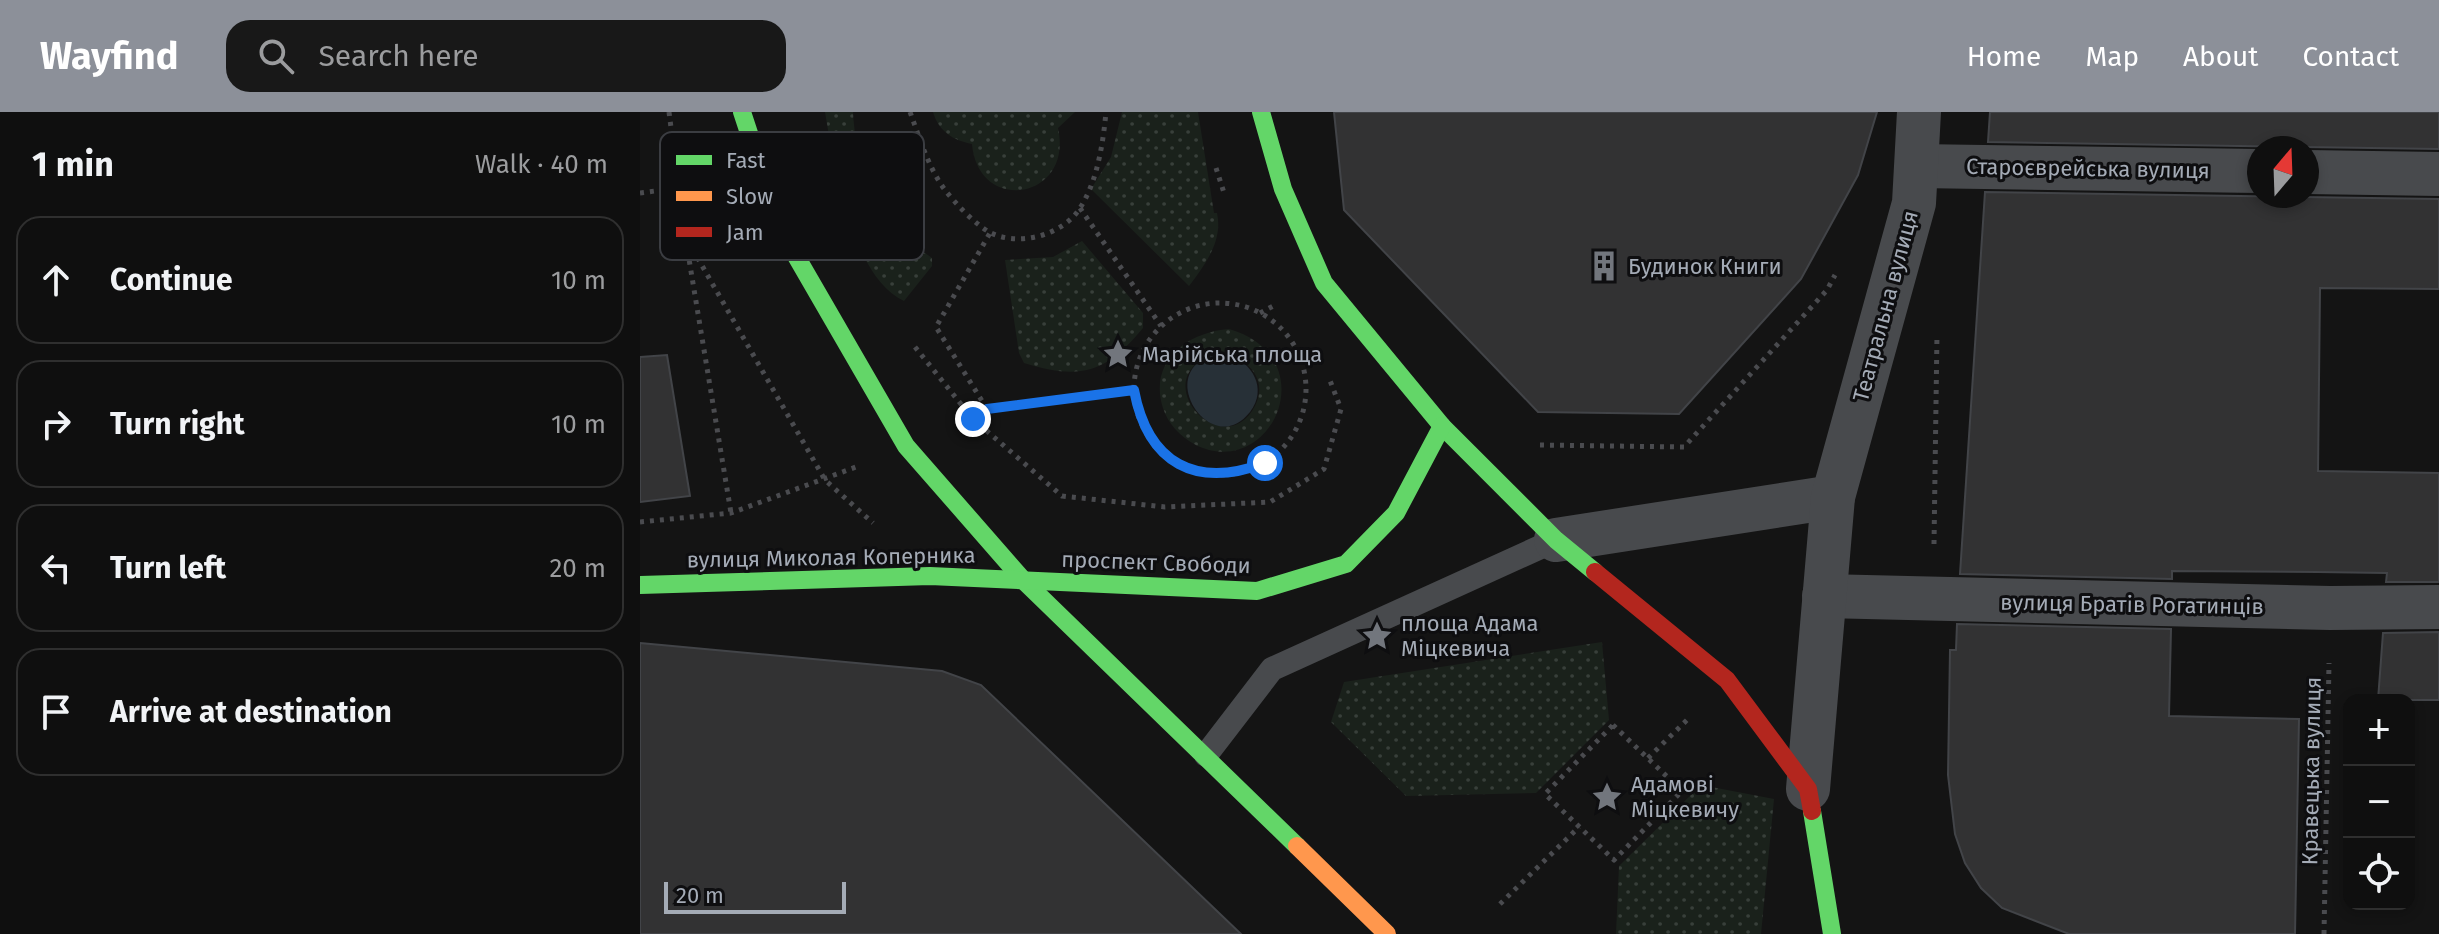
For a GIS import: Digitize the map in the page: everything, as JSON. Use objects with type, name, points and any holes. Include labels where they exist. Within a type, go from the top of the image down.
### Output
[{"type":"main road","points":[[742,112],[749,132]]},
{"type":"main road","points":[[1261,112],[1283,189],[1324,283],[1442,426],[1556,540],[1727,680],[1808,789],[1832,934]]},
{"type":"main road","points":[[798,260],[906,446],[1024,581],[1387,934]]},
{"type":"main road","name":"проспект Свободи","points":[[1024,581],[1257,591],[1346,564],[1396,513],[1442,426]]},
{"type":"main road","name":"вулиця Миколая Коперника","points":[[640,585],[930,576],[1024,581]]},
{"type":"street","name":"Театральна вулиця","points":[[1808,789],[1833,497],[1914,203],[1919,112]]},
{"type":"street","name":"Староєврейська вулиця","points":[[1917,166],[2247,171]]},
{"type":"street","points":[[2319,172],[2439,174]]},
{"type":"street","points":[[1556,540],[1833,497]]},
{"type":"street","name":"вулиця Братів Рогатинців","points":[[1824,596],[2330,608],[2439,607]]},
{"type":"lane","points":[[1206,755],[1272,669],[1556,540]]},
{"type":"path","points":[[669,112],[671,132]]},
{"type":"path","points":[[910,112],[917,132]]},
{"type":"path","points":[[924,150],[945,189],[990,233],[1019,239],[1049,234],[1071,219],[1080,208],[1102,150],[1106,112]]},
{"type":"path","points":[[1214,158],[1228,201]]},
{"type":"path","points":[[640,193],[660,190]]},
{"type":"path","points":[[1080,208],[1161,326]]},
{"type":"path","points":[[987,409],[936,327],[990,233]]},
{"type":"path","points":[[689,260],[731,513]]},
{"type":"path","points":[[640,522],[731,513],[825,480],[699,260]]},
{"type":"path","points":[[1536,445],[1684,447],[1827,290],[1841,262]]},
{"type":"path","points":[[1275,289],[1281,302]]},
{"type":"path","points":[[1208,303],[1234,304],[1260,313],[1283,330],[1300,356],[1307,386],[1303,415],[1288,443],[1265,463],[1238,473],[1207,475],[1179,465],[1155,446],[1139,420],[1134,390],[1136,367],[1145,344],[1161,326],[1183,311],[1208,303]]},
{"type":"path","points":[[1934,600],[1937,333]]},
{"type":"path","points":[[1134,390],[987,409],[973,419],[1062,496],[1165,507],[1270,502],[1324,469],[1341,409],[1325,367]]},
{"type":"path","name":"Кравецька вулиця","points":[[2324,934],[2330,608]]},
{"type":"path","points":[[1613,725],[1682,791],[1614,860],[1579,827],[1545,794],[1613,725]]},
{"type":"path","points":[[1500,904],[1579,827]]},
{"type":"shaded area","points":[[825,112],[853,112],[856,132],[829,132]]},
{"type":"shaded area","points":[[933,112],[1075,112],[1058,128],[1059,152],[1052,171],[1039,183],[1023,190],[1006,189],[990,182],[978,167],[972,144],[948,134]]},
{"type":"shaded area","points":[[1122,112],[1198,112],[1218,233],[1212,251],[1189,286],[1091,189],[1111,157]]},
{"type":"shaded area","points":[[1082,241],[1143,313],[1143,328],[1116,355],[1090,369],[1061,371],[1024,363],[1019,353],[1005,260],[1053,257]]},
{"type":"shaded area","points":[[924,252],[932,258],[932,266],[904,301],[886,288],[867,260],[924,260]]},
{"type":"shaded area","points":[[1229,329],[1259,344],[1276,365],[1281,389],[1277,412],[1265,433],[1245,447],[1221,452],[1194,444],[1179,433],[1165,414],[1160,391],[1166,363],[1175,352],[1199,336]],"holes":[[[1216,353],[1236,357],[1251,369],[1259,385],[1259,395],[1255,406],[1241,422],[1225,427],[1209,422],[1196,411],[1187,397],[1186,380],[1195,365]]]},
{"type":"shaded area","points":[[1228,354],[1250,370],[1255,377],[1258,394],[1250,412],[1234,425],[1217,426],[1203,418],[1192,404],[1187,388],[1191,372],[1203,360]]},
{"type":"shaded area","points":[[1602,642],[1609,720],[1536,793],[1406,796],[1331,722],[1344,682]]},
{"type":"shaded area","points":[[1701,785],[1774,799],[1761,934],[1616,934],[1619,866]]},
{"type":"building","name":"Будинок Книги","points":[[1334,112],[1877,112],[1858,175],[1801,279],[1679,414],[1538,412],[1344,210]]},
{"type":"building","points":[[1990,112],[2439,112],[2439,149],[2319,147],[2319,136],[2247,136],[2247,146],[1988,142]]},
{"type":"building","points":[[1985,192],[2247,196],[2247,208],[2319,208],[2319,197],[2439,199],[2439,289],[2320,288],[2318,471],[2439,473],[2439,582],[2386,582],[2387,573],[2172,571],[2172,579],[1960,574]]},
{"type":"building","points":[[667,355],[690,496],[640,502],[640,357]]},
{"type":"building","points":[[1957,624],[2171,629],[2169,716],[2299,719],[2295,934],[2069,934],[2002,908],[1981,888],[1965,863],[1955,834],[1948,775],[1950,650],[1956,650]]},
{"type":"building","points":[[2439,632],[2439,700],[2415,700],[2415,694],[2378,694],[2383,633]]},
{"type":"building","points":[[640,643],[942,671],[981,685],[1241,934],[640,934]]},
{"type":"traffic: fast","points":[[742,112],[749,132]]},
{"type":"traffic: fast","points":[[1261,112],[1283,189],[1324,283],[1442,426],[1556,540],[1595,572]]},
{"type":"traffic: fast","points":[[798,260],[906,446],[1024,581],[1297,846]]},
{"type":"traffic: fast","points":[[640,585],[930,576],[1257,591],[1346,564],[1396,513],[1442,426]]},
{"type":"traffic: fast","points":[[1812,811],[1832,934]]},
{"type":"traffic: slow","points":[[1297,846],[1387,934]]},
{"type":"traffic: jam","points":[[1595,572],[1727,680],[1808,789],[1812,811]]},
{"type":"place","name":"Будинок Книги","points":[[1604,266]]},
{"type":"place","name":"Марійська площа","points":[[1118,354]]},
{"type":"place","name":"площа Адама Міцкевича","points":[[1377,636]]},
{"type":"place","name":"Адамові Міцкевичу","points":[[1607,797]]},
{"type":"route","points":[[973,419],[987,409],[1134,390],[1139,420],[1155,446],[1179,465],[1207,475],[1238,473],[1265,463]]}]
